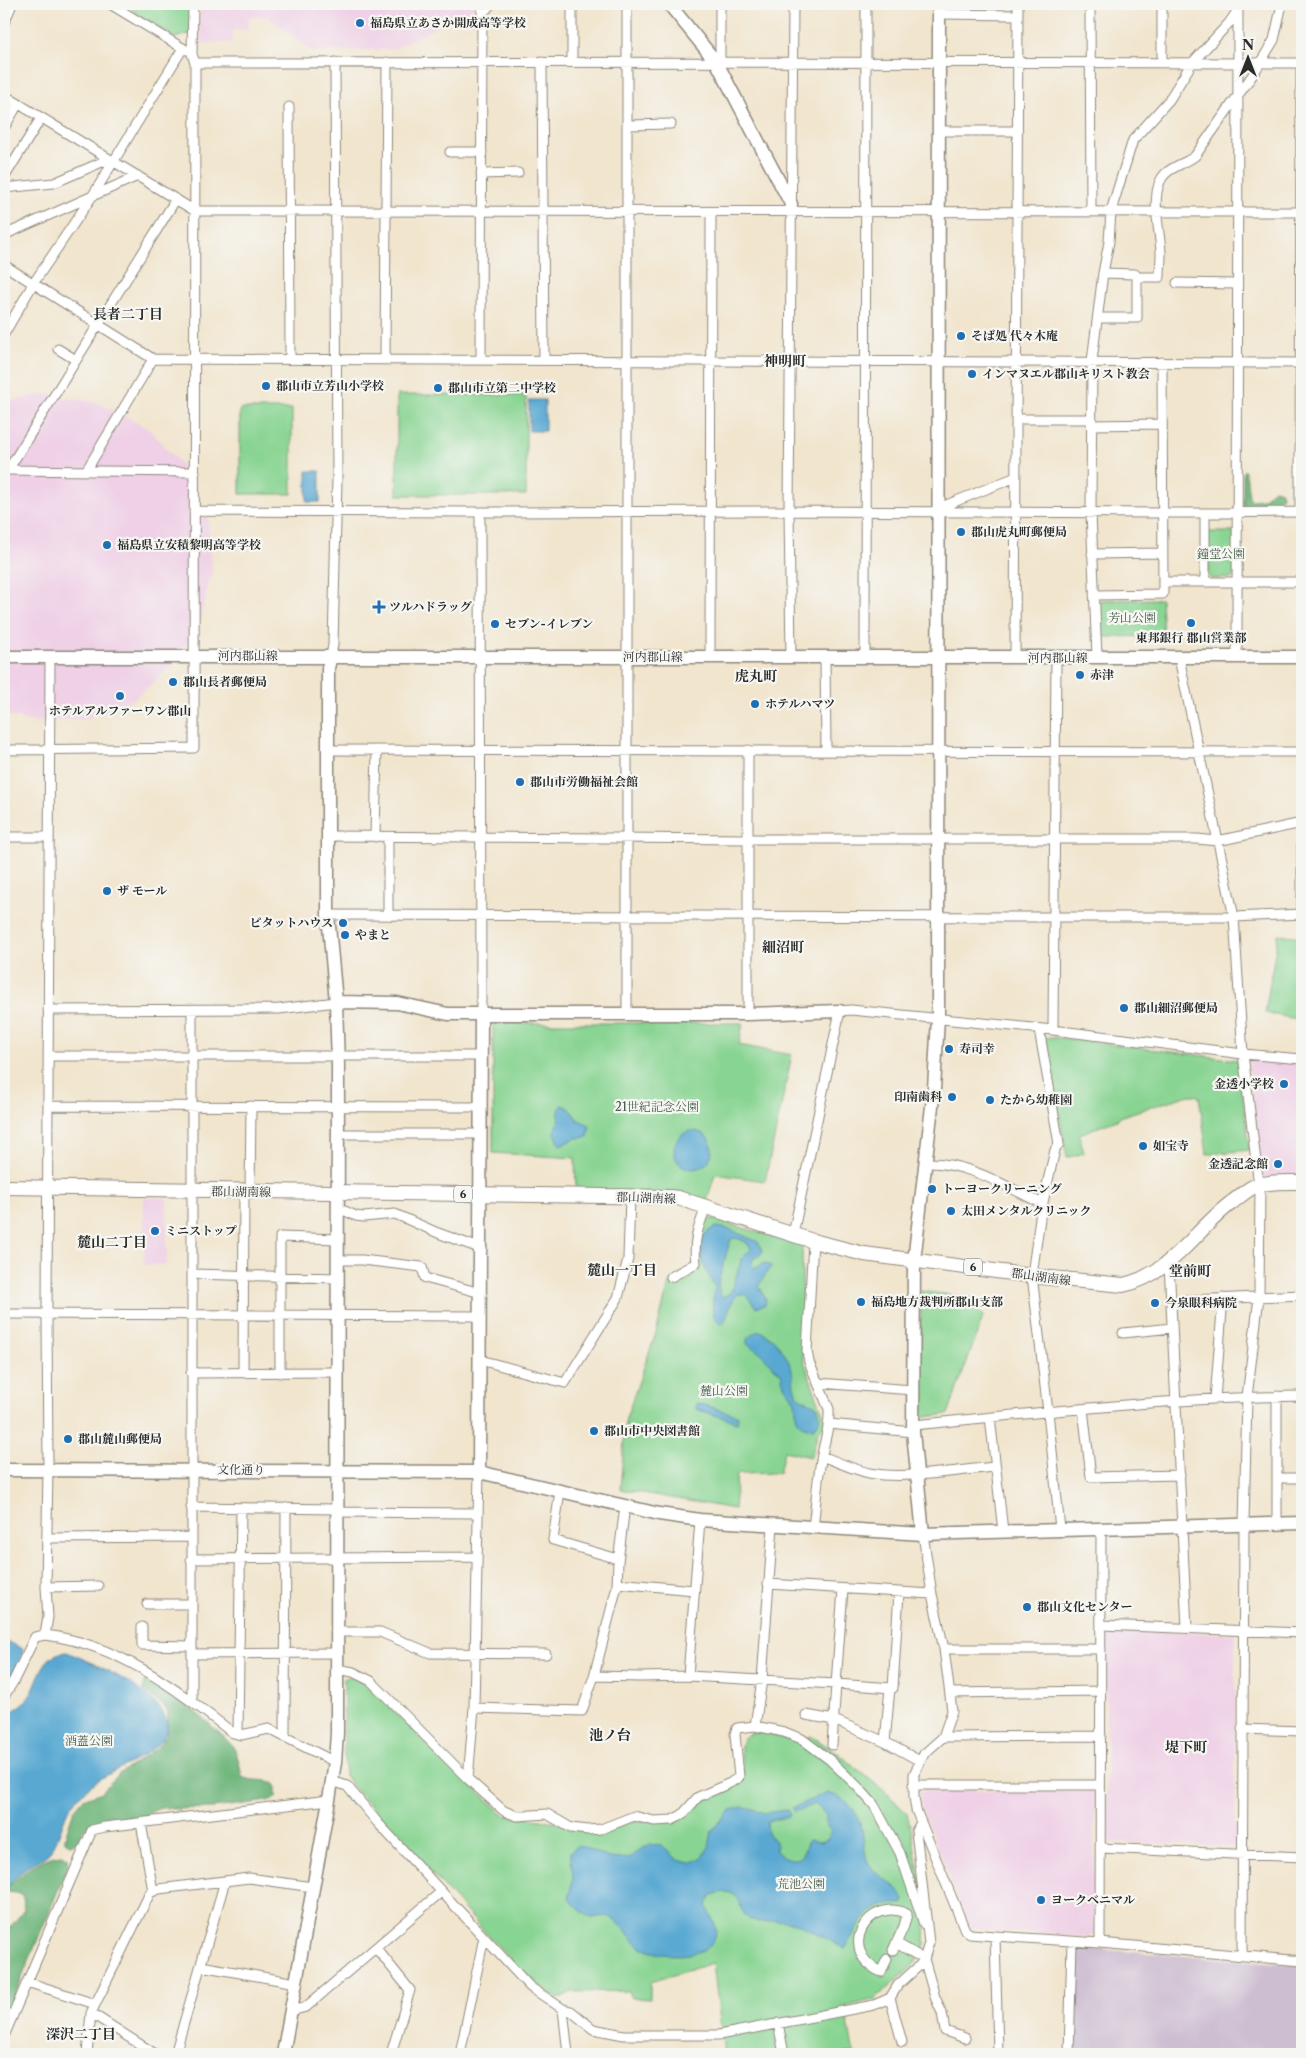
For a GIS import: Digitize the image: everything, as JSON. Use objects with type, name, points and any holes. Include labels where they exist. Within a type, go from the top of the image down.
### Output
[{"type":"main road","name":"郡山湖南線","points":[[4,1187],[678,1198],[812,1241],[864,1254],[1123,1286],[1135,1283],[1155,1273],[1186,1248],[1226,1206],[1250,1188],[1260,1185],[1302,1182]]},
{"type":"street","points":[[4,23],[12,4]]},
{"type":"street","points":[[110,4],[183,48],[193,58],[335,62],[940,63],[1090,61],[1302,63],[1301,512],[1162,514],[939,510],[864,512],[194,510]]},
{"type":"street","points":[[4,750],[194,748],[195,211],[193,4]]},
{"type":"street","points":[[481,360],[482,4]]},
{"type":"street","points":[[482,14],[491,4]]},
{"type":"street","points":[[572,4],[572,62]]},
{"type":"street","points":[[627,1014],[628,4]]},
{"type":"street","points":[[670,4],[718,63],[791,208]]},
{"type":"street","points":[[718,63],[720,4]]},
{"type":"street","points":[[791,657],[789,511],[793,4]]},
{"type":"street","points":[[865,658],[866,4]]},
{"type":"street","points":[[1015,658],[1018,4]]},
{"type":"street","points":[[1090,4],[1090,210]]},
{"type":"street","points":[[1162,4],[1162,62]]},
{"type":"street","points":[[1103,274],[1135,274],[1137,277],[1160,277],[1161,253],[1157,211],[1158,194],[1165,174],[1188,162],[1195,156],[1238,95],[1274,40],[1282,4]]},
{"type":"street","points":[[1098,657],[1091,512],[1092,361],[1109,242],[1111,211],[1133,140],[1169,100],[1192,62],[1229,23],[1239,6]]},
{"type":"street","points":[[1237,658],[1239,6]]},
{"type":"street","points":[[1018,15],[939,9],[938,1018],[934,1089],[914,1261],[913,1428],[923,1534],[932,1594],[944,1649],[952,1711],[943,1737],[920,1761],[914,1774],[913,1785],[916,1810],[965,1930],[970,1934],[1100,1943],[1302,1961]]},
{"type":"street","points":[[4,334],[33,284],[93,195],[112,160],[183,48]]},
{"type":"street","points":[[283,2054],[335,1762],[337,1669],[338,1056],[336,1002],[328,915],[327,750],[328,668],[334,645],[337,478],[335,62]]},
{"type":"street","points":[[385,359],[387,62]]},
{"type":"street","points":[[542,62],[544,360]]},
{"type":"street","points":[[4,95],[195,211],[481,210],[711,212],[791,208],[939,211],[1301,212]]},
{"type":"street","points":[[4,128],[18,104]]},
{"type":"street","points":[[289,107],[290,358]]},
{"type":"street","points":[[16,187],[4,179],[41,118]]},
{"type":"street","points":[[627,125],[672,124]]},
{"type":"street","points":[[939,131],[1017,131]]},
{"type":"street","points":[[450,152],[482,152]]},
{"type":"street","points":[[4,188],[54,183],[112,160]]},
{"type":"street","points":[[481,174],[518,174]]},
{"type":"street","points":[[4,235],[138,176]]},
{"type":"street","points":[[6,470],[176,199]]},
{"type":"street","points":[[710,656],[711,212]]},
{"type":"street","points":[[4,265],[153,359],[336,358],[1301,363]]},
{"type":"street","points":[[1098,318],[1136,318],[1137,277]]},
{"type":"street","points":[[1177,283],[1237,284]]},
{"type":"street","points":[[58,349],[76,360]]},
{"type":"street","points":[[86,471],[153,359]]},
{"type":"street","points":[[1094,595],[1163,594],[1162,362]]},
{"type":"street","points":[[1016,418],[1162,424]]},
{"type":"street","points":[[6,470],[195,472]]},
{"type":"street","points":[[939,510],[1016,477]]},
{"type":"street","points":[[468,1779],[474,1708],[479,1472],[479,1316],[482,1249],[480,512]]},
{"type":"street","points":[[1205,513],[1205,582]]},
{"type":"street","points":[[1092,554],[1163,553]]},
{"type":"street","points":[[1163,582],[1302,582]]},
{"type":"street","name":"河内郡山線","points":[[4,657],[1302,657]]},
{"type":"street","points":[[45,1635],[48,1617],[46,1587],[48,1469],[48,750],[50,657]]},
{"type":"street","points":[[825,658],[826,750]]},
{"type":"street","points":[[1052,1030],[1056,658]]},
{"type":"street","points":[[1179,658],[1234,917],[1242,1054],[1260,1185],[1259,1297],[1248,1397],[1244,1525],[1242,1631],[1242,1955]]},
{"type":"street","points":[[327,750],[1302,752]]},
{"type":"street","points":[[375,837],[376,750]]},
{"type":"street","points":[[748,750],[748,1014]]},
{"type":"street","points":[[327,836],[749,839],[1054,838],[1197,839],[1217,841],[1302,823],[1302,914],[1234,917],[328,915]]},
{"type":"street","points":[[4,837],[49,837]]},
{"type":"street","points":[[388,837],[388,915]]},
{"type":"street","points":[[48,1010],[279,1009],[336,1002],[397,1002],[448,1014],[748,1014],[851,1010],[1052,1030],[1242,1054],[1302,1059]]},
{"type":"street","points":[[192,1010],[192,1701]]},
{"type":"street","points":[[793,1234],[840,1011]]},
{"type":"street","points":[[1038,1029],[1059,1144],[1055,1150],[1043,1204],[1032,1275],[1060,1529]]},
{"type":"street","points":[[48,1056],[481,1056]]},
{"type":"street","points":[[48,1106],[481,1107]]},
{"type":"street","points":[[243,1373],[242,1275],[251,1106]]},
{"type":"street","points":[[338,1134],[481,1134]]},
{"type":"street","points":[[925,1162],[962,1167],[1043,1204]]},
{"type":"street","points":[[480,1360],[566,1383],[618,1298],[628,1259],[630,1197]]},
{"type":"street","points":[[671,1277],[696,1263],[694,1246],[696,1234],[706,1207]]},
{"type":"street","points":[[338,1211],[345,1211],[364,1217],[395,1214],[438,1234],[482,1249]]},
{"type":"street","points":[[280,1373],[280,1237],[337,1239]]},
{"type":"street","points":[[812,1241],[807,1351],[809,1362],[829,1409],[829,1424],[822,1456],[813,1528]]},
{"type":"street","points":[[337,1260],[362,1260],[422,1267],[425,1278],[481,1293]]},
{"type":"street","points":[[1169,1262],[1187,1628]]},
{"type":"street","points":[[192,1274],[337,1278]]},
{"type":"street","points":[[1171,1301],[1302,1295]]},
{"type":"street","points":[[1215,1399],[1223,1298]]},
{"type":"street","points":[[4,1314],[479,1316]]},
{"type":"street","points":[[1123,1333],[1172,1328]]},
{"type":"street","points":[[191,1374],[336,1372]]},
{"type":"street","points":[[818,1383],[913,1390]]},
{"type":"street","points":[[1277,1396],[1277,1524]]},
{"type":"street","points":[[829,1424],[913,1428],[990,1417],[1082,1409],[1248,1397],[1302,1396]]},
{"type":"street","points":[[1082,1409],[1091,1477],[1180,1475]]},
{"type":"street","points":[[990,1417],[1003,1531]]},
{"type":"street","points":[[822,1456],[869,1473],[916,1474],[995,1467]]},
{"type":"street","name":"文化通り","points":[[4,1470],[192,1469],[479,1472],[659,1514],[700,1520],[923,1534],[1302,1523]]},
{"type":"street","points":[[1277,1478],[1302,1478]]},
{"type":"street","points":[[560,1491],[553,1540],[618,1558]]},
{"type":"street","points":[[474,1708],[582,1711],[594,1676],[617,1583],[618,1558],[625,1506]]},
{"type":"street","points":[[191,1508],[286,1508],[336,1511],[477,1513]]},
{"type":"street","points":[[238,1734],[241,1508]]},
{"type":"street","points":[[285,1737],[286,1508]]},
{"type":"street","points":[[688,1676],[700,1520]]},
{"type":"street","points":[[755,1726],[762,1680],[773,1525]]},
{"type":"street","points":[[1100,1943],[1102,1529]]},
{"type":"street","points":[[47,1538],[191,1537]]},
{"type":"street","points":[[191,1559],[476,1557]]},
{"type":"street","points":[[617,1583],[694,1590]]},
{"type":"street","points":[[768,1584],[932,1594]]},
{"type":"street","points":[[46,1587],[98,1586]]},
{"type":"street","points":[[832,1745],[843,1589]]},
{"type":"street","points":[[885,1742],[890,1688],[893,1688],[899,1592]]},
{"type":"street","points":[[147,1604],[192,1604]]},
{"type":"street","points":[[1101,1625],[1302,1633]]},
{"type":"street","points":[[142,1627],[142,1645],[238,1654],[337,1653]]},
{"type":"street","points":[[336,1632],[380,1632],[430,1653],[546,1654]]},
{"type":"street","points":[[4,1696],[36,1637],[45,1635],[76,1640],[106,1650],[139,1666],[192,1701],[233,1733],[238,1734],[269,1729],[335,1762]]},
{"type":"street","points":[[944,1649],[1102,1649]]},
{"type":"street","points":[[337,1669],[353,1672],[371,1681],[468,1779],[504,1811],[517,1816],[547,1814],[571,1828],[588,1830],[601,1828],[634,1816],[654,1820],[672,1820],[682,1815],[698,1797],[730,1784],[739,1777],[734,1734],[737,1728],[755,1726],[784,1732],[802,1739],[847,1775],[874,1805],[900,1853],[922,1919],[929,1934]]},
{"type":"street","points":[[594,1676],[688,1676],[890,1688]]},
{"type":"street","points":[[950,1693],[1101,1691]]},
{"type":"street","points":[[806,1715],[834,1720],[885,1742],[920,1761]]},
{"type":"street","points":[[1242,1729],[1302,1731]]},
{"type":"street","points":[[943,1737],[1101,1736]]},
{"type":"street","points":[[332,1781],[347,1786],[378,1823],[530,1987],[571,2011],[593,2029],[624,2035],[719,2035],[874,2006],[890,1998],[921,1957],[928,1943],[929,1934],[916,1832],[921,1823]]},
{"type":"street","points":[[913,1785],[1100,1785]]},
{"type":"street","points":[[4,2036],[90,1833],[99,1828],[329,1800]]},
{"type":"street","points":[[141,1824],[153,1891]]},
{"type":"street","points":[[1100,1848],[1302,1857]]},
{"type":"street","points":[[87,2054],[91,2013],[149,1894],[153,1891],[249,1878],[313,1887]]},
{"type":"street","points":[[174,2054],[225,1881]]},
{"type":"street","points":[[291,2011],[306,2007],[442,1892]]},
{"type":"street","points":[[887,1959],[881,1972],[865,1962],[858,1948],[860,1935],[871,1918],[879,1912],[886,1910],[901,1911],[907,1914],[895,1947],[921,1957],[942,2013],[945,2031],[965,2038]]},
{"type":"street","points":[[995,1936],[998,2054]]},
{"type":"street","points":[[460,2054],[484,1938]]},
{"type":"street","points":[[1069,2054],[1072,1942]]},
{"type":"street","points":[[376,1948],[410,1990],[392,2054]]},
{"type":"street","points":[[201,1966],[296,1984]]},
{"type":"street","points":[[27,1982],[95,2004]]},
{"type":"street","points":[[890,1998],[902,2042]]},
{"type":"street","points":[[564,2008],[568,2054]]},
{"type":"street","points":[[91,2013],[155,2054]]},
{"type":"street","points":[[778,2023],[784,2054]]},
{"type":"shaded area","name":"福島県立あさか開成高等学校","points":[[200,4],[477,4],[477,6],[394,49],[313,52],[268,17],[249,17],[248,29],[233,30],[233,42],[200,43]]},
{"type":"shaded area","name":"福島県立安積黎明高等学校","points":[[43,394],[99,403],[149,429],[187,471],[208,519],[212,570],[200,621],[173,665],[134,699],[86,719],[34,722],[4,715],[4,403]]},
{"type":"shaded area","points":[[1248,1059],[1302,1063],[1302,1176],[1262,1177]]},
{"type":"shaded area","name":"ミニストップ","points":[[144,1198],[167,1198],[167,1265],[144,1265]]},
{"type":"shaded area","points":[[1106,1629],[1235,1634],[1235,1847],[1107,1842]]},
{"type":"shaded area","points":[[925,1790],[1091,1791],[1095,1795],[1094,1932],[1088,1937],[970,1927],[923,1812],[919,1794]]},
{"type":"shaded area","points":[[1081,1948],[1302,1965],[1302,2054],[1073,2054],[1075,1954]]},
{"type":"green space","points":[[136,4],[193,4],[193,33],[175,38],[132,10]]},
{"type":"green space","points":[[397,395],[526,395],[526,495],[397,495]]},
{"type":"green space","points":[[240,409],[292,409],[292,494],[240,494]]},
{"type":"green space","points":[[1243,471],[1246,474],[1250,500],[1263,499],[1274,489],[1281,491],[1282,496],[1275,508],[1243,507]]},
{"type":"green space","name":"鐘堂公園","points":[[1209,532],[1234,532],[1234,578],[1211,579],[1208,576]]},
{"type":"green space","name":"芳山公園","points":[[1161,599],[1163,636],[1102,637],[1101,600]]},
{"type":"green space","points":[[1278,934],[1302,937],[1302,1020],[1265,1013]]},
{"type":"green space","name":"21世紀記念公園","points":[[498,1023],[743,1023],[739,1045],[792,1055],[765,1181],[715,1174],[707,1201],[576,1190],[575,1158],[493,1153],[493,1026]]},
{"type":"green space","points":[[1051,1037],[1238,1060],[1250,1150],[1207,1154],[1199,1096],[1189,1095],[1122,1116],[1117,1120],[1079,1134],[1084,1153],[1067,1158],[1045,1038]]},
{"type":"green space","name":"麓山公園","points":[[705,1217],[802,1245],[803,1358],[825,1420],[823,1427],[818,1432],[811,1457],[784,1451],[779,1473],[737,1474],[734,1509],[620,1489],[626,1418],[656,1333],[669,1283],[672,1279],[699,1263],[697,1246]]},
{"type":"green space","points":[[921,1291],[973,1298],[983,1317],[948,1414],[919,1418]]},
{"type":"green space","name":"荒池公園","points":[[352,1677],[369,1687],[446,1763],[506,1816],[550,1821],[590,1833],[616,1828],[629,1821],[644,1821],[688,1815],[699,1803],[741,1782],[743,1777],[742,1743],[749,1734],[762,1733],[794,1740],[803,1740],[811,1736],[838,1753],[888,1794],[907,1814],[912,1832],[926,1918],[925,1945],[922,1953],[912,1967],[875,1999],[845,2007],[854,2054],[724,2054],[713,1963],[650,1982],[650,1999],[632,1998],[629,1991],[572,1992],[558,1999],[524,1975],[352,1786],[345,1775],[344,1757],[344,1679]]},
{"type":"green space","points":[[148,1679],[179,1699],[233,1747],[239,1761],[242,1777],[251,1780],[268,1781],[276,1785],[276,1798],[268,1801],[213,1808],[164,1808],[142,1817],[100,1822],[87,1827],[71,1845],[65,1841],[65,1837],[74,1810],[83,1799],[102,1792],[116,1776],[157,1748],[167,1735],[168,1712],[164,1706],[144,1691],[144,1682]]},
{"type":"green space","points":[[61,1855],[67,1858],[68,1866],[4,2021],[4,1943],[12,1925],[24,1910],[23,1896],[7,1892],[8,1887],[25,1871],[39,1862]]},
{"type":"water","points":[[529,400],[545,400],[545,431],[529,431]]},
{"type":"water","points":[[307,471],[320,471],[320,502],[307,502]]},
{"type":"water","points":[[561,1105],[568,1107],[578,1120],[590,1125],[588,1137],[577,1138],[560,1145],[554,1131],[558,1124]]},
{"type":"water","points":[[693,1131],[706,1137],[712,1150],[706,1163],[693,1169],[680,1163],[674,1150],[680,1137]]},
{"type":"water","points":[[717,1227],[729,1229],[758,1242],[762,1250],[761,1254],[752,1260],[752,1265],[754,1268],[766,1263],[771,1266],[759,1285],[766,1300],[765,1305],[756,1307],[746,1295],[738,1294],[734,1298],[727,1317],[722,1324],[713,1313],[715,1287],[703,1263],[701,1254],[703,1238],[708,1232]],"holes":[[[736,1238],[746,1242],[751,1249],[742,1258],[731,1292],[723,1297],[720,1295],[718,1283],[731,1239]]]},
{"type":"water","points":[[760,1331],[775,1341],[786,1356],[792,1370],[794,1388],[797,1394],[817,1406],[819,1421],[813,1428],[800,1424],[797,1421],[795,1403],[784,1385],[781,1373],[757,1350],[747,1344],[747,1339]]},
{"type":"water","points":[[696,1404],[736,1415],[738,1416],[737,1422],[696,1409]]},
{"type":"water","points":[[4,1640],[23,1649],[21,1659],[11,1677],[6,1677],[4,1674]]},
{"type":"water","points":[[67,1652],[97,1665],[136,1687],[152,1700],[164,1714],[167,1728],[160,1742],[153,1749],[106,1775],[83,1792],[67,1813],[57,1840],[51,1850],[20,1873],[12,1881],[4,1894],[4,1715],[18,1708],[27,1700],[46,1662],[58,1654]]},
{"type":"water","points":[[826,1793],[841,1798],[852,1807],[859,1820],[869,1864],[898,1890],[904,1901],[902,1904],[890,1904],[880,1907],[866,1916],[845,1949],[793,1923],[782,1920],[759,1922],[751,1920],[746,1916],[735,1896],[722,1892],[712,1895],[706,1906],[716,1928],[714,1940],[698,1952],[675,1955],[664,1954],[653,1952],[640,1946],[612,1918],[586,1915],[569,1899],[573,1877],[570,1852],[578,1845],[607,1857],[619,1859],[631,1856],[649,1845],[661,1845],[678,1860],[690,1863],[701,1858],[709,1847],[712,1830],[731,1810],[742,1807],[764,1813],[788,1810],[790,1816],[767,1822],[768,1835],[776,1841],[776,1850],[781,1855],[792,1859],[799,1858],[809,1840],[821,1842],[828,1839],[831,1831],[826,1825],[826,1815],[815,1804],[794,1812],[792,1808]]},
{"type":"place","name":"福島県立あさか開成高等学校","points":[[360,23]]},
{"type":"place","name":"そば処 代々木庵","points":[[961,336]]},
{"type":"place","name":"インマヌエル郡山キリスト教会","points":[[972,374]]},
{"type":"place","name":"郡山市立芳山小学校","points":[[266,386]]},
{"type":"place","name":"郡山市立第二中学校","points":[[438,388]]},
{"type":"place","name":"郡山虎丸町郵便局","points":[[961,532]]},
{"type":"place","name":"福島県立安積黎明高等学校","points":[[107,545]]},
{"type":"place","name":"ツルハドラッグ","points":[[379,607]]},
{"type":"place","name":"東邦銀行 郡山営業部","points":[[1191,623]]},
{"type":"place","name":"セブン-イレブン","points":[[495,624]]},
{"type":"place","name":"赤津","points":[[1080,675]]},
{"type":"place","name":"郡山長者郵便局","points":[[173,682]]},
{"type":"place","name":"ホテルアルファーワン郡山","points":[[120,696]]},
{"type":"place","name":"ホテルハマツ","points":[[755,704]]},
{"type":"place","name":"郡山市労働福祉会館","points":[[520,782]]},
{"type":"place","name":"ザ モール","points":[[107,891]]},
{"type":"place","name":"ピタットハウス","points":[[343,923]]},
{"type":"place","name":"やまと","points":[[345,935]]},
{"type":"place","name":"郡山細沼郵便局","points":[[1124,1008]]},
{"type":"place","name":"寿司幸","points":[[949,1049]]},
{"type":"place","name":"金透小学校","points":[[1284,1084]]},
{"type":"place","name":"印南歯科","points":[[952,1097]]},
{"type":"place","name":"たから幼稚園","points":[[990,1100]]},
{"type":"place","name":"如宝寺","points":[[1143,1146]]},
{"type":"place","name":"金透記念館","points":[[1278,1164]]},
{"type":"place","name":"トーヨークリーニング","points":[[932,1189]]},
{"type":"place","name":"太田メンタルクリニック","points":[[951,1211]]},
{"type":"place","name":"ミニストップ","points":[[155,1231]]},
{"type":"place","name":"福島地方裁判所郡山支部","points":[[861,1302]]},
{"type":"place","name":"今泉眼科病院","points":[[1155,1303]]},
{"type":"place","name":"郡山市中央図書館","points":[[594,1431]]},
{"type":"place","name":"郡山麓山郵便局","points":[[68,1439]]},
{"type":"place","name":"郡山文化センター","points":[[1027,1607]]},
{"type":"place","name":"ヨークベニマル","points":[[1041,1900]]},
{"type":"district","name":"長者二丁目","points":[[128,314]]},
{"type":"district","name":"神明町","points":[[785,361]]},
{"type":"district","name":"虎丸町","points":[[756,676]]},
{"type":"district","name":"細沼町","points":[[783,947]]},
{"type":"district","name":"麓山二丁目","points":[[112,1242]]},
{"type":"district","name":"麓山一丁目","points":[[622,1270]]},
{"type":"district","name":"堂前町","points":[[1190,1271]]},
{"type":"district","name":"池ノ台","points":[[610,1735]]},
{"type":"district","name":"堤下町","points":[[1186,1747]]},
{"type":"district","name":"深沢二丁目","points":[[81,2034]]},
{"type":"park label","name":"酒蓋公園","points":[[89,1741]]}]
